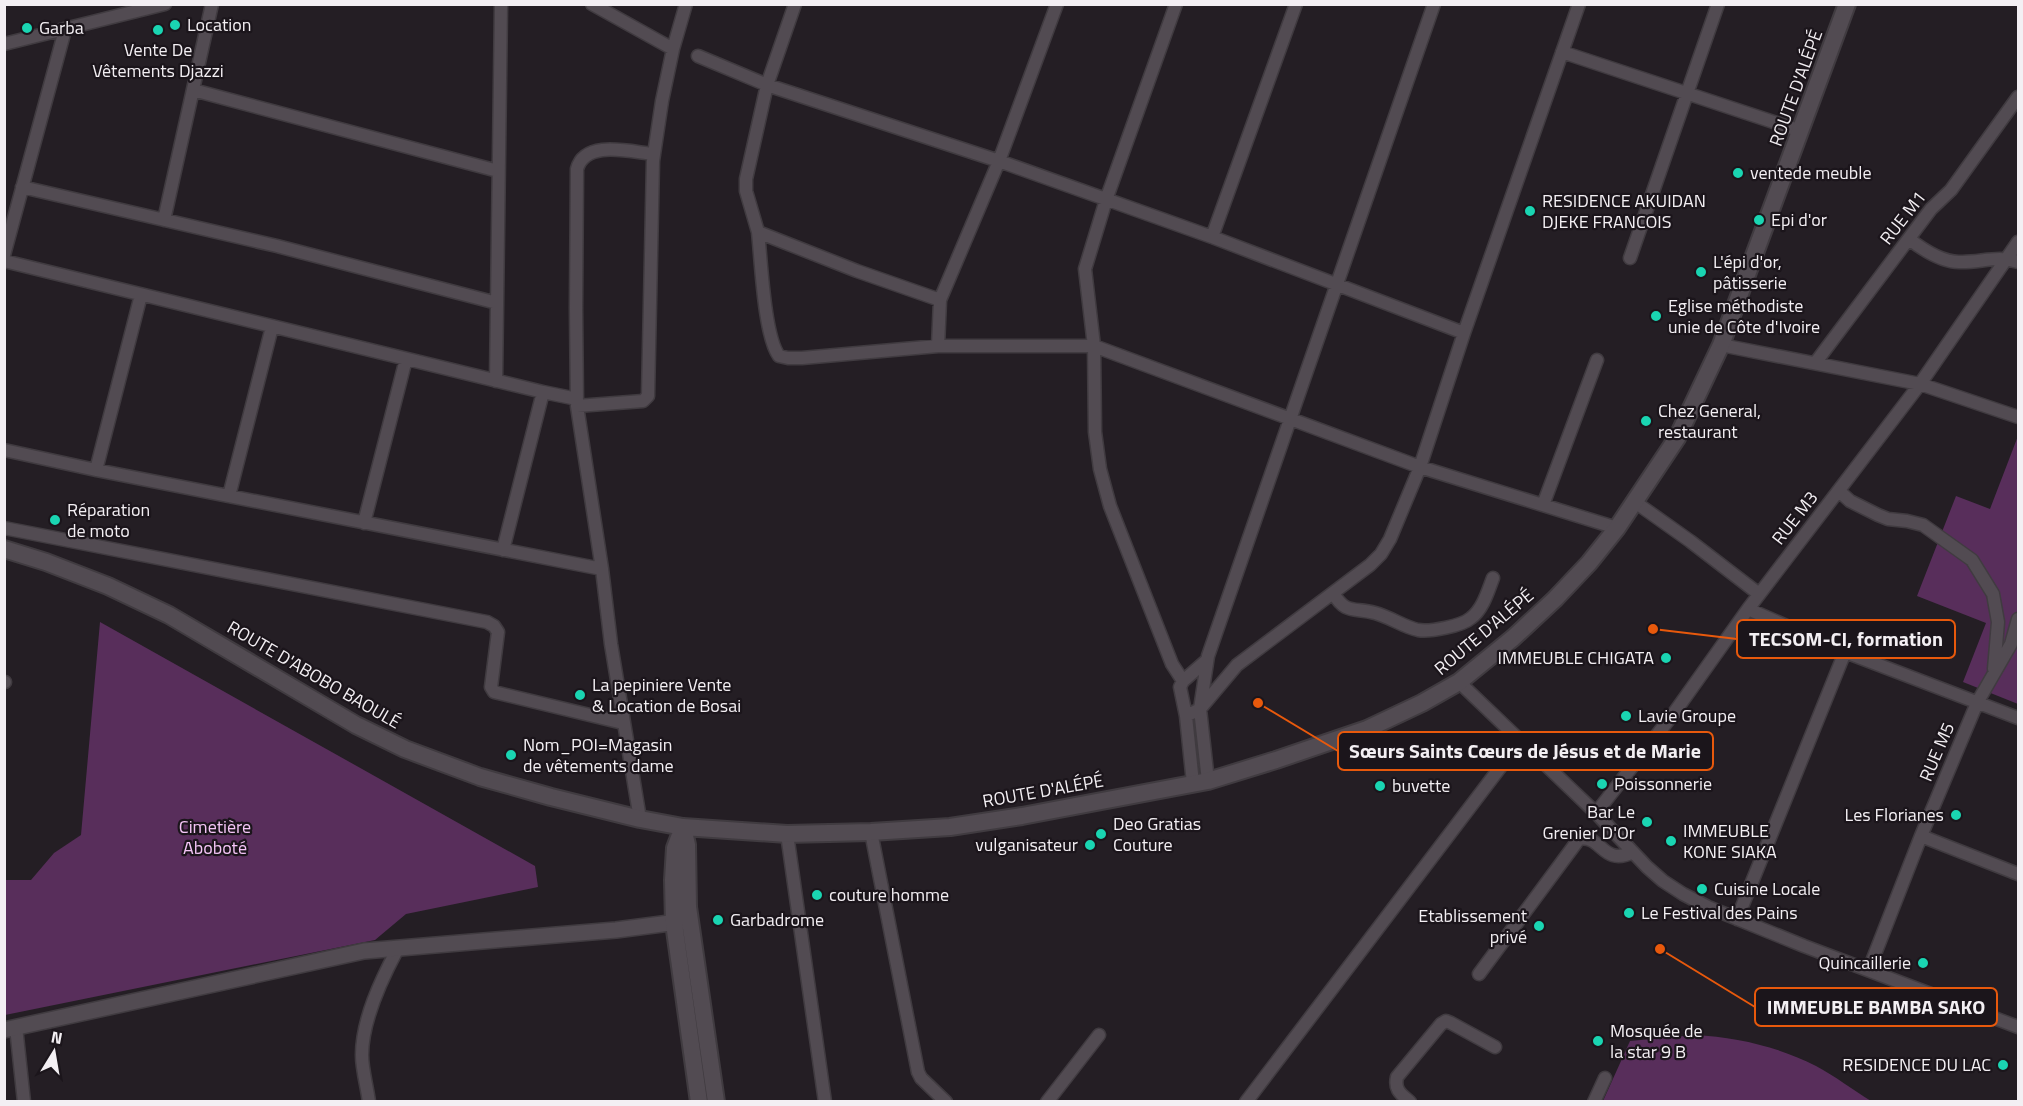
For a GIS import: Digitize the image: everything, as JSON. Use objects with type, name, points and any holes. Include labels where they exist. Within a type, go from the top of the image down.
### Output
[{"type":"main road","name":"ROUTE D'ALÉPÉ","points":[[683,827],[787,834],[871,832],[950,827],[1022,816],[1201,782],[1276,760],[1367,729],[1422,703],[1459,682],[1513,638],[1589,563],[1617,528],[1677,438],[1721,345],[1847,4]]},
{"type":"main road","name":"ROUTE D'ABOBO BAOULÉ","points":[[4,549],[46,562],[108,586],[169,615],[356,725],[405,749],[490,780],[550,798],[683,827]]},
{"type":"main road","points":[[683,827],[675,848],[673,880],[716,1101]]},
{"type":"main road","points":[[682,922],[699,1101]]},
{"type":"street","points":[[4,44],[165,4]]},
{"type":"street","points":[[164,220],[212,4]]},
{"type":"street","points":[[496,381],[501,4]]},
{"type":"street","points":[[592,4],[673,49]]},
{"type":"street","points":[[4,261],[543,392],[577,403],[643,401],[648,396],[653,154],[673,49],[686,4]]},
{"type":"street","points":[[795,4],[767,85],[746,179],[746,191],[758,232],[771,343],[779,356],[802,358],[938,346],[1094,346],[1420,467],[1617,528]]},
{"type":"street","points":[[938,346],[940,300],[999,161],[1057,4]]},
{"type":"street","points":[[1176,4],[1106,200],[1085,269],[1094,346],[1095,432],[1100,469],[1110,506],[1172,664],[1183,681]]},
{"type":"street","points":[[1212,237],[1296,4]]},
{"type":"street","points":[[1201,782],[1200,709],[1206,661],[1434,4]]},
{"type":"street","points":[[1186,716],[1200,709],[1237,665],[1370,565],[1381,554],[1390,539],[1420,467],[1464,333],[1579,4]]},
{"type":"street","points":[[1630,258],[1718,4]]},
{"type":"street","points":[[4,255],[65,30]]},
{"type":"street","points":[[1562,52],[1801,131]]},
{"type":"street","points":[[698,56],[767,85],[999,161],[1212,237],[1464,333]]},
{"type":"street","points":[[193,90],[498,171]]},
{"type":"street","name":"RUE M1","points":[[1816,363],[1931,209],[1951,190],[2019,97]]},
{"type":"street","points":[[640,819],[611,644],[577,403],[577,169],[579,161],[586,154],[596,151],[614,150],[653,154]]},
{"type":"street","points":[[22,187],[277,246],[497,303]]},
{"type":"street","points":[[758,232],[857,271],[940,300]]},
{"type":"street","points":[[1909,239],[1924,251],[1956,262],[2006,258],[2019,262]]},
{"type":"street","name":"RUE M3","points":[[1596,813],[1674,713],[1759,594],[1920,384],[2019,242]]},
{"type":"street","points":[[96,470],[141,295]]},
{"type":"street","points":[[229,496],[272,327]]},
{"type":"street","points":[[1721,345],[1920,384],[2019,417]]},
{"type":"street","points":[[364,523],[406,359]]},
{"type":"street","points":[[1543,505],[1597,360]]},
{"type":"street","points":[[503,550],[543,392]]},
{"type":"street","points":[[4,450],[602,569]]},
{"type":"street","points":[[1839,491],[1850,501],[1878,515],[1923,525],[1972,560],[1993,594],[1998,622],[1994,675]]},
{"type":"street","points":[[1635,502],[1759,594]]},
{"type":"street","points":[[4,528],[487,622],[498,632],[491,687],[495,692],[623,723]]},
{"type":"street","points":[[1333,593],[1340,604],[1347,609],[1376,613],[1418,630],[1437,630],[1471,619],[1486,598],[1493,578]]},
{"type":"street","points":[[1748,609],[1845,652],[2019,718]]},
{"type":"street","name":"RUE M5","points":[[1869,969],[1921,836],[1977,703],[2011,644],[2019,619]]},
{"type":"street","points":[[1737,919],[1845,652]]},
{"type":"street","points":[[1201,782],[1180,687],[1183,681],[1206,661]]},
{"type":"street","points":[[1459,682],[1596,813],[1647,867],[1683,894],[1804,946],[2019,1027]]},
{"type":"street","points":[[1246,1101],[1521,740]]},
{"type":"street","points":[[871,832],[918,1072],[921,1078],[946,1101]]},
{"type":"street","points":[[787,834],[825,1101]]},
{"type":"street","points":[[1921,836],[2019,874]]},
{"type":"street","points":[[1479,974],[1579,839],[1585,837],[1615,856],[1634,852]]},
{"type":"street","points":[[24,1101],[10,1028],[364,951],[397,950],[682,922]]},
{"type":"street","points":[[369,1101],[362,1057],[363,1044],[375,996],[397,950]]},
{"type":"street","points":[[1410,1101],[1398,1092],[1395,1085],[1397,1077],[1441,1024],[1446,1021],[1451,1023],[1495,1047]]},
{"type":"street","points":[[1047,1101],[1099,1035]]},
{"type":"street","points":[[1594,1101],[1605,1078]]},
{"type":"green space","points":[[2018,436],[2018,704],[1963,682],[1986,623],[1917,596],[1956,496],[1990,509]]},
{"type":"green space","name":"Cimetière Aboboté","points":[[100,622],[535,866],[538,887],[406,914],[375,940],[5,1015],[5,880],[31,880],[54,853],[81,835]]},
{"type":"green space","points":[[1695,1035],[1742,1041],[1787,1053],[1823,1070],[1871,1101],[1603,1101],[1630,1041]]},
{"type":"place","name":"Location","points":[[175,25]]},
{"type":"place","name":"Garba","points":[[27,28]]},
{"type":"place","name":"Vente De Vêtements Djazzi","points":[[158,30]]},
{"type":"place","name":"ventede meuble","points":[[1738,173]]},
{"type":"place","name":"RESIDENCE AKUIDAN DJEKE FRANCOIS","points":[[1530,211]]},
{"type":"place","name":"Epi d'or","points":[[1759,220]]},
{"type":"place","name":"L'épi d'or, pâtisserie","points":[[1701,272]]},
{"type":"place","name":"Eglise méthodiste unie de Côte d'Ivoire","points":[[1656,316]]},
{"type":"place","name":"Chez General, restaurant","points":[[1646,421]]},
{"type":"place","name":"Réparation de moto","points":[[55,520]]},
{"type":"place","name":"TECSOM-CI, formation","points":[[1653,629]]},
{"type":"place","name":"IMMEUBLE CHIGATA","points":[[1666,658]]},
{"type":"place","name":"La pepiniere Vente & Location de Bosai","points":[[580,695]]},
{"type":"place","name":"Sœurs Saints Cœurs de Jésus et de Marie","points":[[1258,703]]},
{"type":"place","name":"Lavie Groupe","points":[[1626,716]]},
{"type":"place","name":"Nom_POI=Magasin de vêtements dame","points":[[511,755]]},
{"type":"place","name":"Poissonnerie","points":[[1602,784]]},
{"type":"place","name":"buvette","points":[[1380,786]]},
{"type":"place","name":"Les Florianes","points":[[1956,815]]},
{"type":"place","name":"Bar Le Grenier D'Or","points":[[1647,822]]},
{"type":"place","name":"Deo Gratias Couture","points":[[1101,834]]},
{"type":"place","name":"IMMEUBLE KONE SIAKA","points":[[1671,841]]},
{"type":"place","name":"vulganisateur","points":[[1090,845]]},
{"type":"place","name":"Cuisine Locale","points":[[1702,889]]},
{"type":"place","name":"couture homme","points":[[817,895]]},
{"type":"place","name":"Le Festival des Pains","points":[[1629,913]]},
{"type":"place","name":"Garbadrome","points":[[718,920]]},
{"type":"place","name":"Etablissement privé","points":[[1539,926]]},
{"type":"place","name":"IMMEUBLE BAMBA SAKO","points":[[1660,949]]},
{"type":"place","name":"Quincaillerie","points":[[1923,963]]},
{"type":"place","name":"Mosquée de la star 9 B","points":[[1598,1041]]},
{"type":"place","name":"RESIDENCE DU LAC","points":[[2003,1065]]}]
